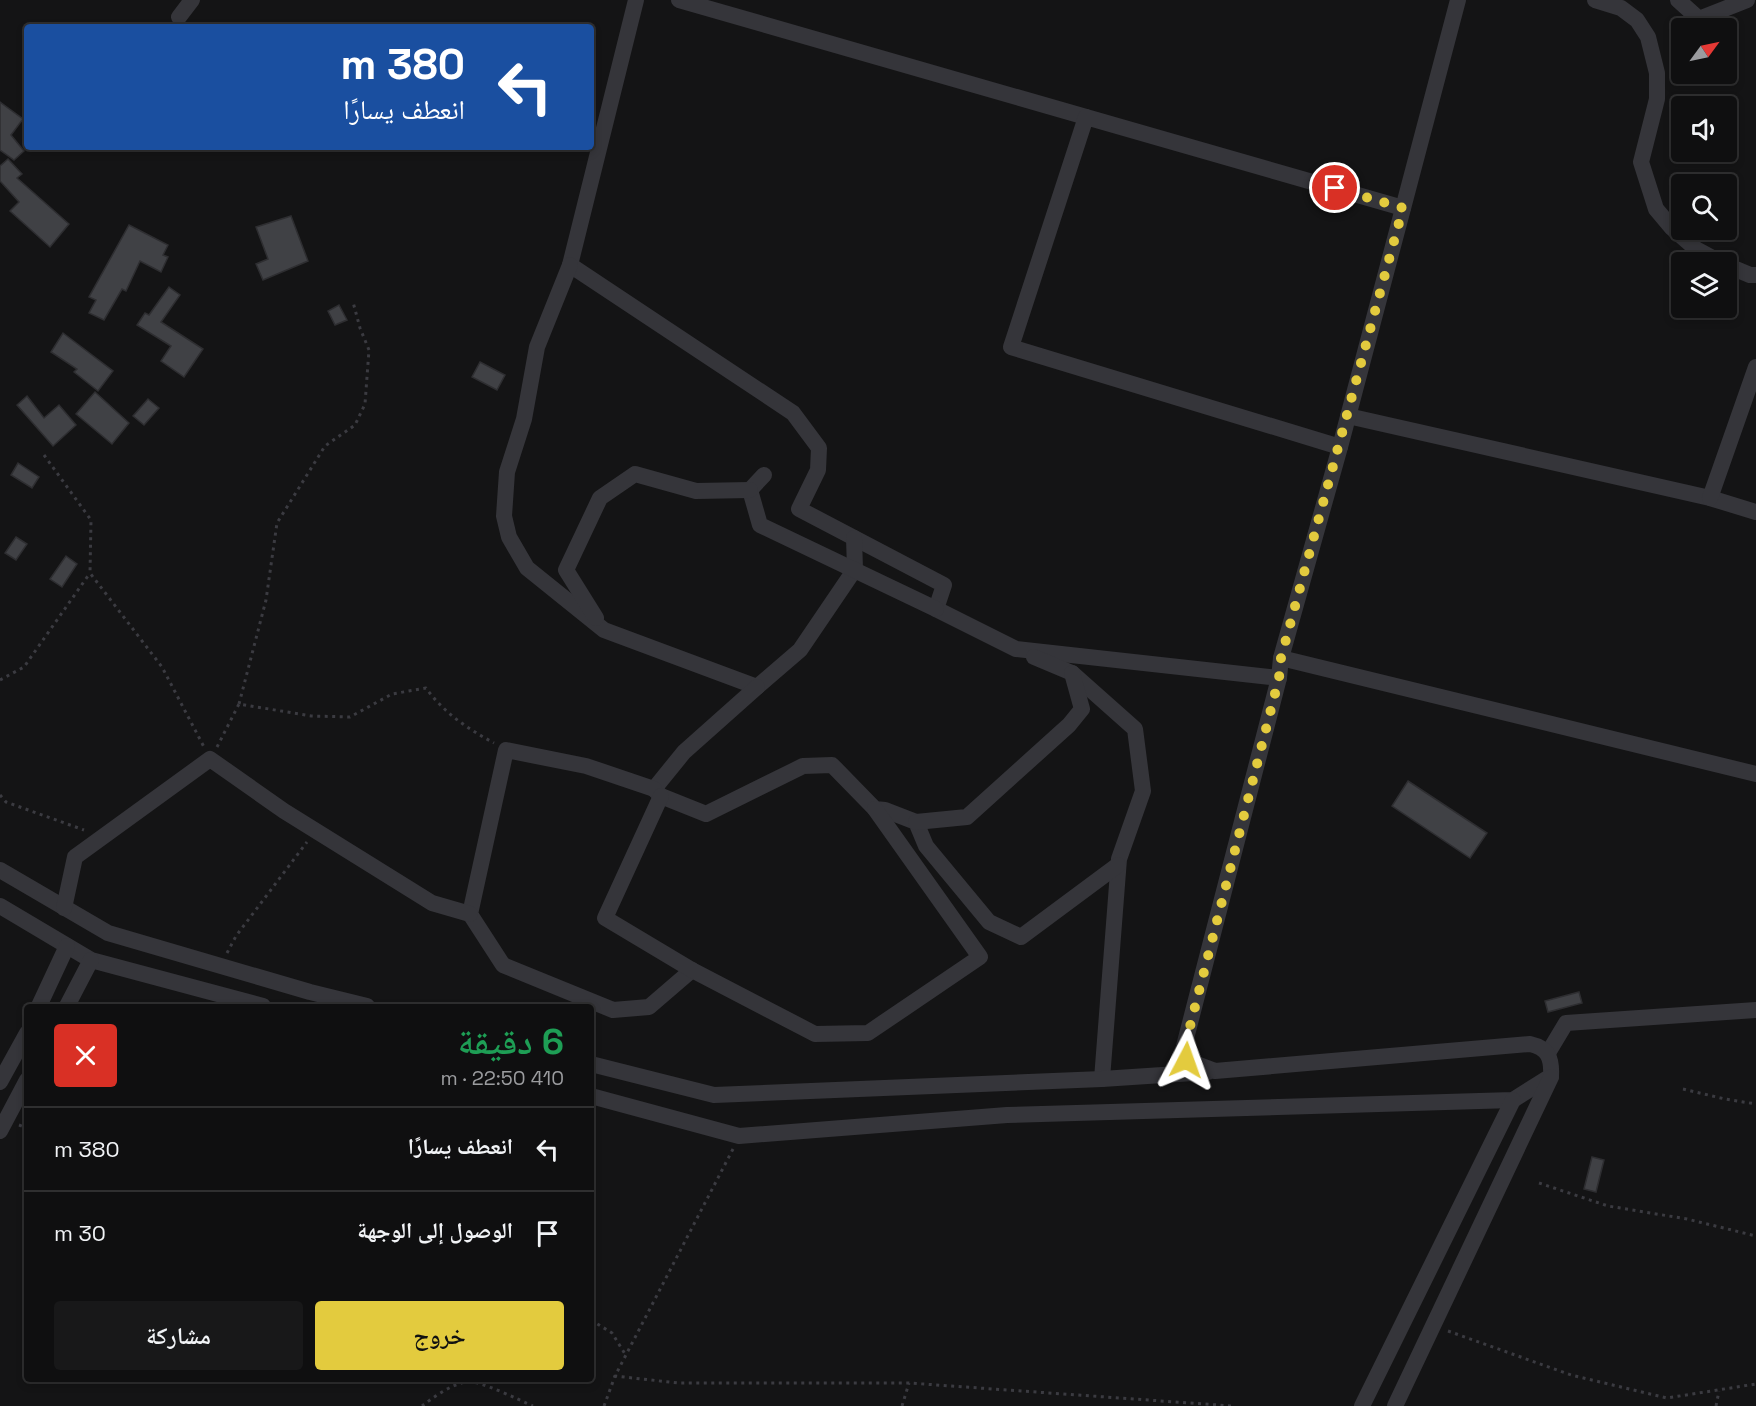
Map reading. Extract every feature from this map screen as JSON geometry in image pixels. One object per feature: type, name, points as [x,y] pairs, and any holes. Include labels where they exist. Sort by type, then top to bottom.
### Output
[{"type":"street","points":[[179,17],[192,0]]},
{"type":"street","points":[[636,0],[570,265],[537,347],[524,419],[507,472],[504,516],[509,537],[527,568],[604,630],[757,687]]},
{"type":"street","points":[[679,0],[1403,208]]},
{"type":"street","points":[[1215,1071],[1186,1060],[1184,1050],[1279,678],[1281,658],[1340,447],[1458,0]]},
{"type":"street","points":[[1595,0],[1621,8],[1637,20],[1648,37],[1657,73],[1657,99],[1641,162],[1656,209],[1671,228],[1702,252]]},
{"type":"street","points":[[1678,0],[1699,19],[1747,0]]},
{"type":"street","points":[[1086,117],[1011,347],[1340,447]]},
{"type":"street","points":[[570,265],[793,413],[819,448],[818,470],[798,509],[944,585],[936,609]]},
{"type":"street","points":[[1737,270],[1750,275],[1756,274]]},
{"type":"street","points":[[1710,498],[1756,367]]},
{"type":"street","points":[[1348,416],[1710,498],[1756,512]]},
{"type":"street","points":[[604,630],[566,570],[600,498],[635,474],[696,491],[750,490],[764,475]]},
{"type":"street","points":[[750,490],[760,525],[855,569],[1016,649],[1072,673],[1135,729],[1143,791],[1118,865],[1102,1079]]},
{"type":"street","points":[[470,914],[506,750],[586,766],[657,792],[706,814],[803,766],[832,765],[875,809],[980,957],[868,1033],[815,1034],[692,970],[605,918],[657,792],[684,752],[800,650],[855,569],[854,538]]},
{"type":"street","points":[[1016,649],[1279,678]]},
{"type":"street","points":[[1281,658],[1756,774]]},
{"type":"street","points":[[875,809],[885,810],[916,822],[967,817],[1069,725],[1082,709],[1072,673]]},
{"type":"street","points":[[64,908],[75,857],[210,759],[315,831],[432,903],[470,914],[503,965],[613,1010],[649,1007],[692,970]]},
{"type":"street","points":[[916,822],[926,846],[989,922],[1021,937],[1118,865]]},
{"type":"street","points":[[0,870],[108,933],[360,1004]]},
{"type":"street","points":[[0,906],[91,960],[256,1004]]},
{"type":"street","points":[[40,1004],[67,946]]},
{"type":"street","points":[[67,1004],[91,960]]},
{"type":"street","points":[[1548,1053],[1566,1023],[1756,1010]]},
{"type":"street","points":[[0,1082],[24,1038]]},
{"type":"street","points":[[594,1065],[714,1095],[1102,1079],[1530,1044],[1541,1046],[1548,1053],[1551,1076],[1395,1406]]},
{"type":"street","points":[[594,1097],[739,1136],[1007,1114],[1513,1100],[1551,1076]]},
{"type":"street","points":[[0,1131],[24,1086]]},
{"type":"street","points":[[1362,1406],[1513,1100]]},
{"type":"path","points":[[210,759],[239,704],[266,600],[277,523],[325,446],[355,424],[365,404],[369,350],[353,302]]},
{"type":"path","points":[[0,680],[24,667],[90,573],[91,520],[44,455]]},
{"type":"path","points":[[90,573],[162,667],[210,759]]},
{"type":"path","points":[[239,704],[311,716],[350,717],[392,694],[426,688],[435,701],[466,728],[506,750]]},
{"type":"path","points":[[0,795],[6,802],[103,837]]},
{"type":"path","points":[[221,966],[236,936],[315,831]]},
{"type":"path","points":[[1683,1089],[1756,1104]]},
{"type":"path","points":[[604,1406],[625,1355],[739,1136]]},
{"type":"path","points":[[1539,1183],[1608,1206],[1687,1219],[1756,1236]]},
{"type":"path","points":[[594,1322],[612,1333],[625,1355]]},
{"type":"path","points":[[1432,1325],[1571,1375],[1667,1398],[1756,1383]]},
{"type":"path","points":[[615,1376],[678,1383],[909,1383],[1232,1406]]},
{"type":"path","points":[[422,1406],[441,1392],[466,1382]]},
{"type":"path","points":[[472,1382],[493,1388],[533,1406]]},
{"type":"path","points":[[902,1406],[909,1383]]},
{"type":"path","points":[[1716,1406],[1719,1391]]},
{"type":"building","points":[[0,102],[23,119],[11,135],[24,151],[14,160],[0,150]]},
{"type":"building","points":[[8,159],[22,174],[17,178],[69,224],[50,247],[10,211],[19,202],[0,181],[0,166]]},
{"type":"building","points":[[291,216],[308,261],[263,280],[256,264],[268,259],[256,227]]},
{"type":"building","points":[[129,225],[168,245],[163,255],[168,257],[161,272],[140,261],[126,291],[122,289],[104,320],[89,313],[96,300],[89,297]]},
{"type":"building","points":[[169,287],[180,295],[161,322],[203,349],[184,377],[161,361],[171,346],[137,325],[145,313],[149,315]]},
{"type":"building","points":[[339,305],[347,320],[335,325],[328,311]]},
{"type":"building","points":[[63,333],[113,371],[98,391],[74,372],[77,369],[51,352]]},
{"type":"building","points":[[480,362],[505,375],[497,390],[472,377]]},
{"type":"building","points":[[95,392],[129,423],[112,444],[76,414]]},
{"type":"building","points":[[27,396],[44,418],[59,405],[76,425],[53,446],[17,405]]},
{"type":"building","points":[[148,399],[159,408],[144,425],[133,416]]},
{"type":"building","points":[[18,463],[39,477],[32,488],[11,475]]},
{"type":"building","points":[[16,537],[27,544],[16,560],[5,553]]},
{"type":"building","points":[[66,556],[77,564],[62,587],[50,579]]},
{"type":"building","points":[[1408,781],[1487,833],[1470,858],[1392,806]]},
{"type":"building","points":[[1579,992],[1582,1003],[1548,1012],[1545,1001]]},
{"type":"building","points":[[1592,1157],[1604,1160],[1596,1192],[1584,1189]]},
{"type":"route","points":[[1186,1060],[1184,1050],[1279,678],[1281,658],[1403,208],[1335,188]]}]
